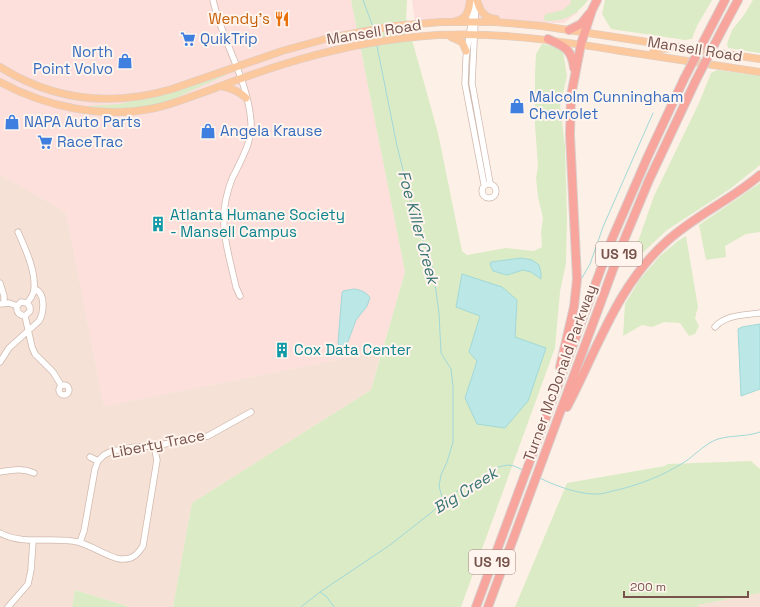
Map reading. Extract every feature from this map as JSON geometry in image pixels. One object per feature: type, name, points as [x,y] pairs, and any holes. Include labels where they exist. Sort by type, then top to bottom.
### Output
[{"type":"highway","points":[[552,401],[576,294],[577,268],[570,123],[571,96],[584,32],[597,0]]},
{"type":"highway","name":"Turner McDonald Parkway","points":[[476,607],[620,219],[657,134],[725,0]]},
{"type":"highway","name":"Turner McDonald Parkway","points":[[488,607],[628,231],[652,174],[696,80],[738,0]]},
{"type":"highway","points":[[569,30],[581,24],[592,10]]},
{"type":"highway","points":[[548,40],[562,45],[568,51],[573,59],[575,75]]},
{"type":"highway","points":[[553,433],[580,383],[617,305],[640,269],[659,248],[679,230],[760,175]]},
{"type":"main road","points":[[441,22],[462,19],[469,10],[470,0]]},
{"type":"main road","points":[[477,0],[481,11],[487,17],[512,20],[521,24]]},
{"type":"main road","name":"Mansell Road","points":[[0,67],[12,75],[55,93],[80,98],[126,98],[158,93],[297,46],[329,38],[394,26],[441,22],[521,24],[584,32],[760,59]]},
{"type":"main road","name":"Mansell Road","points":[[0,82],[15,90],[43,101],[80,109],[115,111],[143,110],[156,108],[182,100],[281,65],[354,46],[441,35],[509,36],[548,40],[760,72]]},
{"type":"main road","points":[[441,35],[459,39],[465,45],[466,51]]},
{"type":"main road","points":[[651,55],[659,49],[684,47]]},
{"type":"main road","points":[[221,86],[241,93],[246,98]]},
{"type":"street","points":[[213,0],[216,14],[246,98],[251,122],[250,138],[246,152],[235,172],[229,188],[224,219],[236,287],[240,296]]},
{"type":"street","points":[[470,0],[474,22]]},
{"type":"street","points":[[472,35],[466,51],[466,91],[487,184],[472,83],[472,35],[477,0]]},
{"type":"street","points":[[18,232],[30,263],[34,288],[33,295],[27,303]]},
{"type":"street","points":[[0,283],[4,296],[2,304],[17,306],[21,302],[27,303],[30,307],[30,311],[25,316]]},
{"type":"street","points":[[0,362],[9,348],[39,321],[43,313],[42,294],[39,290],[34,288]]},
{"type":"street","points":[[17,306],[18,313],[21,316],[25,316]]},
{"type":"street","points":[[715,327],[718,323],[728,318],[760,313]]},
{"type":"street","points":[[25,316],[35,354],[53,372],[61,385]]},
{"type":"street","name":"Liberty Trace","points":[[80,542],[98,461],[104,455],[112,451],[135,447],[154,446],[208,436],[250,412]]},
{"type":"street","points":[[0,533],[11,537],[33,540],[67,540],[80,542],[119,559],[132,558],[138,554],[143,546],[156,460],[154,446]]},
{"type":"street","points":[[90,457],[98,461]]},
{"type":"street","points":[[0,472],[18,469],[27,470],[34,473]]},
{"type":"street","points":[[8,607],[28,584],[31,570],[33,540]]},
{"type":"shaded area","points":[[0,0],[351,0],[405,272],[382,351],[104,406],[66,212],[0,174]]},
{"type":"shaded area","points":[[412,0],[575,0],[578,12],[564,23],[415,22]]},
{"type":"shaded area","points":[[0,174],[66,212],[104,406],[382,351],[371,390],[192,503],[173,607],[130,607],[75,590],[72,607],[0,607]]},
{"type":"shaded area","points":[[760,593],[760,607],[698,607],[697,605]]},
{"type":"green space","points":[[351,0],[407,0],[406,18],[438,133],[462,251],[467,255],[506,248],[534,251],[542,247],[541,232],[543,218],[538,197],[536,178],[538,166],[535,125],[536,54],[542,44],[559,47],[563,51],[567,76],[560,106],[565,146],[567,217],[566,263],[560,292],[555,348],[461,607],[173,607],[192,503],[371,390],[405,272]],"holes":[[[517,300],[515,337],[465,398],[477,360],[469,352],[480,316]]]},
{"type":"green space","points":[[570,0],[588,0],[574,14],[564,19],[545,21],[544,17],[546,14],[563,10],[571,3]]},
{"type":"green space","points":[[605,0],[712,0],[697,26],[692,39],[685,40],[611,29],[602,14]]},
{"type":"green space","points":[[753,0],[760,0],[760,53],[728,48],[727,44],[732,30],[744,15]]},
{"type":"green space","points":[[717,70],[760,76],[760,165],[730,189],[667,230],[637,258],[635,250],[654,196],[699,103],[711,73]]},
{"type":"green space","points":[[226,74],[171,100],[161,103],[130,108],[89,107],[120,104],[141,99]]},
{"type":"green space","points":[[760,183],[760,232],[746,234],[725,246],[726,257],[706,260],[699,225]]},
{"type":"green space","points":[[686,236],[698,307],[695,318],[699,326],[695,334],[689,336],[680,323],[664,322],[652,327],[642,325],[623,336],[625,304],[640,279],[660,256]]},
{"type":"green space","points":[[751,461],[760,469],[760,593],[698,605],[698,607],[515,607],[567,483],[665,466],[668,464]]},
{"type":"green space","points":[[75,590],[130,607],[72,607]]},
{"type":"water","points":[[521,258],[532,260],[539,265],[541,279],[531,272],[523,270],[507,275],[493,271],[490,264],[491,262]]},
{"type":"water","points":[[462,274],[502,287],[517,300],[515,337],[546,348],[528,401],[505,428],[477,424],[465,398],[477,361],[469,352],[480,316],[456,307]]},
{"type":"water","points":[[354,289],[365,293],[370,298],[367,306],[356,320],[347,344],[340,347],[338,343],[342,293],[343,291]]},
{"type":"water","points":[[760,324],[760,389],[741,396],[738,329]]},
{"type":"waterway","name":"Foe Killer Creek","points":[[363,0],[373,27]]},
{"type":"waterway","name":"Foe Killer Creek","points":[[374,32],[375,39]]},
{"type":"waterway","name":"Foe Killer Creek","points":[[377,46],[397,146],[415,217],[433,269],[439,313],[441,353],[451,369],[453,387],[453,442],[441,475],[439,486],[443,501]]},
{"type":"waterway","points":[[582,278],[590,264],[603,227],[653,113]]},
{"type":"waterway","name":"Big Creek","points":[[540,478],[560,487],[584,493],[600,494],[632,486],[660,476],[686,461],[705,446],[718,439],[750,435],[760,432]]},
{"type":"waterway","name":"Big Creek","points":[[301,607],[320,592],[390,545],[432,512],[443,501],[462,488],[482,479],[498,467],[508,465],[523,470]]},
{"type":"waterway","points":[[320,592],[326,596],[334,607]]},
{"type":"place","name":"Wendy's","points":[[282,19]]},
{"type":"place","name":"QuikTrip","points":[[188,39]]},
{"type":"place","name":"North Point Volvo","points":[[125,61]]},
{"type":"place","name":"Malcolm Cunningham Chevrolet","points":[[517,106]]},
{"type":"place","name":"NAPA Auto Parts","points":[[12,122]]},
{"type":"place","name":"Angela Krause","points":[[208,131]]},
{"type":"place","name":"RaceTrac","points":[[45,142]]},
{"type":"place","name":"Atlanta Humane Society - Mansell Campus","points":[[158,224]]},
{"type":"place","name":"Cox Data Center","points":[[282,350]]}]
